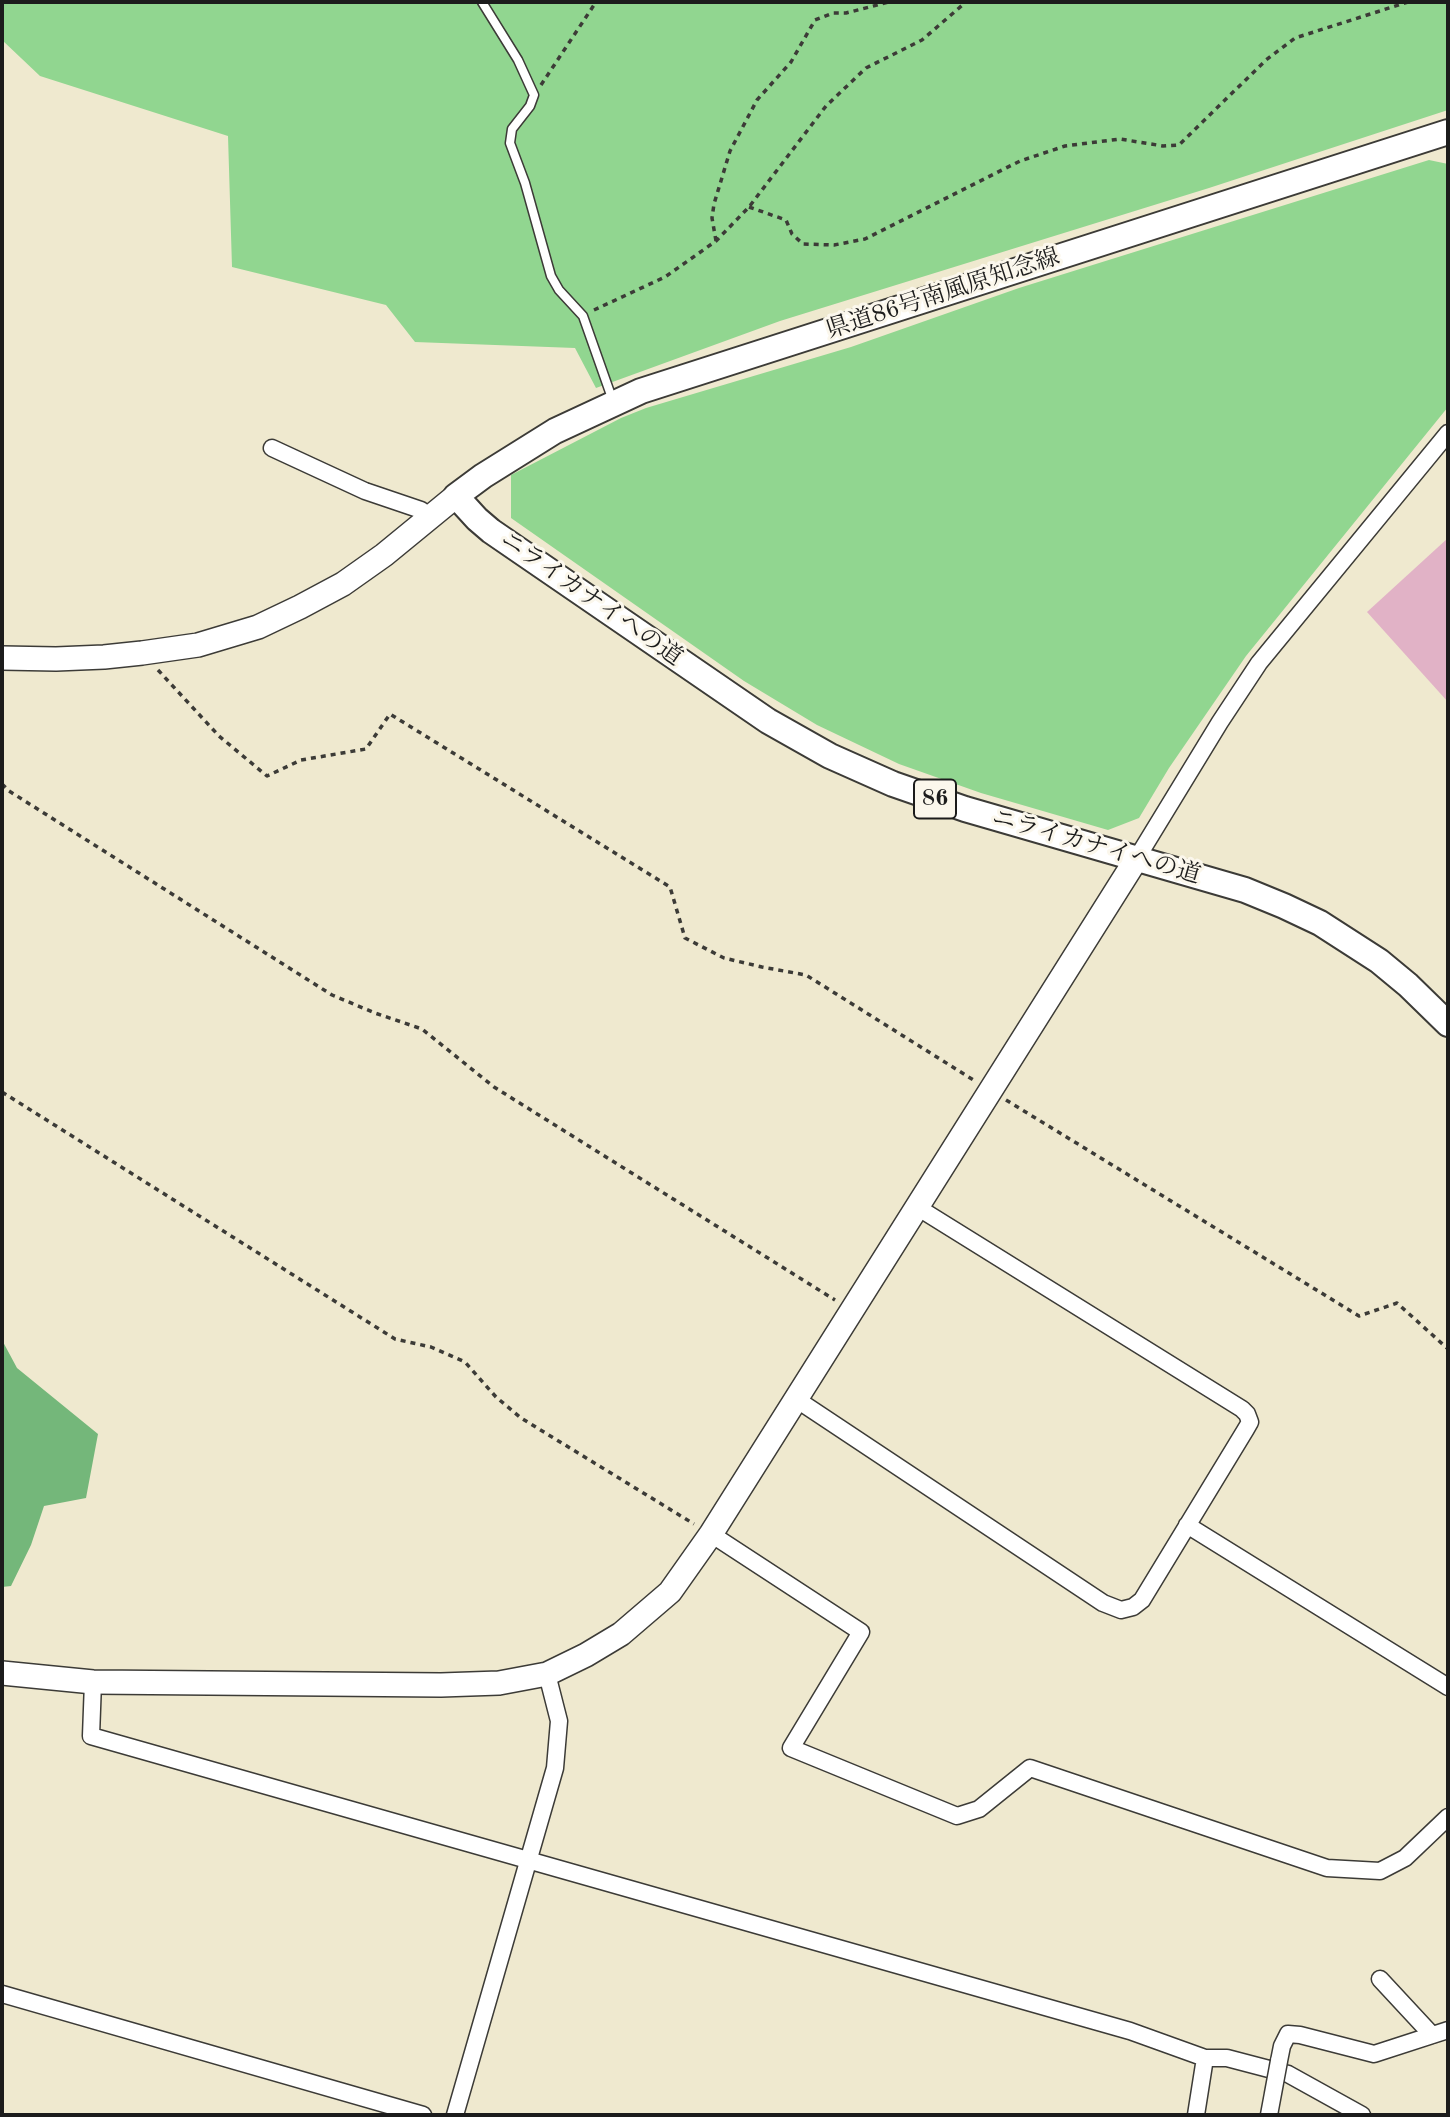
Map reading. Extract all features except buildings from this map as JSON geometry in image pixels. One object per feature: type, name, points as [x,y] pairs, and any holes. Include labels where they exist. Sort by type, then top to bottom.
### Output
[{"type":"main road","name":"県道86号南風原知念線","points":[[456,496],[555,431],[641,391],[1448,133]]},
{"type":"main road","name":"ニライカナイへの道","points":[[456,496],[477,519],[503,539],[768,721],[830,756],[893,784],[965,809],[1245,890],[1320,923],[1379,961],[1448,1024]]},
{"type":"street","points":[[2,1672],[93,1682],[441,1685],[499,1683],[547,1674],[586,1656],[621,1634],[661,1601],[710,1534],[1259,663],[1448,432]]},
{"type":"street","points":[[272,448],[365,491],[421,510],[430,518]]},
{"type":"street","points":[[2,662],[142,653],[198,645],[258,627],[343,584],[384,555],[456,496]]},
{"type":"street","points":[[796,1399],[1103,1602],[1121,1610],[1133,1607],[1142,1600],[1250,1422],[1242,1409],[917,1207]]},
{"type":"street","points":[[1187,1525],[1448,1687]]},
{"type":"street","points":[[710,1534],[861,1632],[791,1748],[957,1816],[979,1809],[1030,1768],[1327,1868],[1380,1871],[1405,1858],[1448,1817]]},
{"type":"street","points":[[455,2115],[555,1768],[559,1721],[547,1674]]},
{"type":"street","points":[[93,1682],[91,1736],[1130,2031],[1205,2058],[1227,2058],[1288,2074],[1362,2115]]},
{"type":"street","points":[[1380,1979],[1432,2035]]},
{"type":"street","points":[[2,1994],[423,2115]]},
{"type":"street","points":[[1269,2115],[1282,2046],[1288,2034],[1374,2054],[1448,2030]]},
{"type":"street","points":[[1196,2115],[1205,2058]]},
{"type":"lane","points":[[482,2],[518,60],[534,95],[530,106],[512,129],[510,143],[525,183],[551,276],[559,290],[583,316],[614,403]]},
{"type":"path","points":[[534,95],[596,2]]},
{"type":"path","points":[[716,242],[712,218],[714,204],[730,151],[757,100],[791,62],[815,20],[833,13],[846,13],[889,2]]},
{"type":"path","points":[[583,316],[665,277],[716,242],[749,207],[826,106],[866,68],[922,40],[966,2]]},
{"type":"path","points":[[749,207],[786,220],[792,234],[803,244],[834,245],[865,239],[1020,161],[1065,146],[1121,139],[1163,146],[1179,145],[1266,60],[1295,38],[1408,2]]},
{"type":"path","points":[[142,653],[219,736],[267,776],[301,760],[366,749],[390,715],[670,887],[685,938],[724,958],[806,975],[1359,1316],[1397,1303],[1448,1349]]},
{"type":"path","points":[[2,784],[9,791],[332,995],[422,1028],[494,1087],[851,1310]]},
{"type":"path","points":[[2,1092],[395,1339],[431,1347],[465,1362],[496,1397],[521,1418],[710,1534]]},
{"type":"green space","points":[[2,2],[1448,2],[1448,110],[1209,188],[780,321],[596,388],[575,348],[415,342],[386,305],[232,267],[228,136],[40,76],[2,40]]},
{"type":"green space","points":[[1429,160],[1448,164],[1448,407],[1246,656],[1169,768],[1139,818],[1108,830],[981,793],[899,764],[817,725],[744,681],[511,518],[511,475],[621,418],[646,408],[851,347],[1019,288]]},
{"type":"green space","points":[[2,1340],[17,1368],[98,1434],[86,1498],[44,1506],[31,1545],[11,1586],[2,1587]]}]
